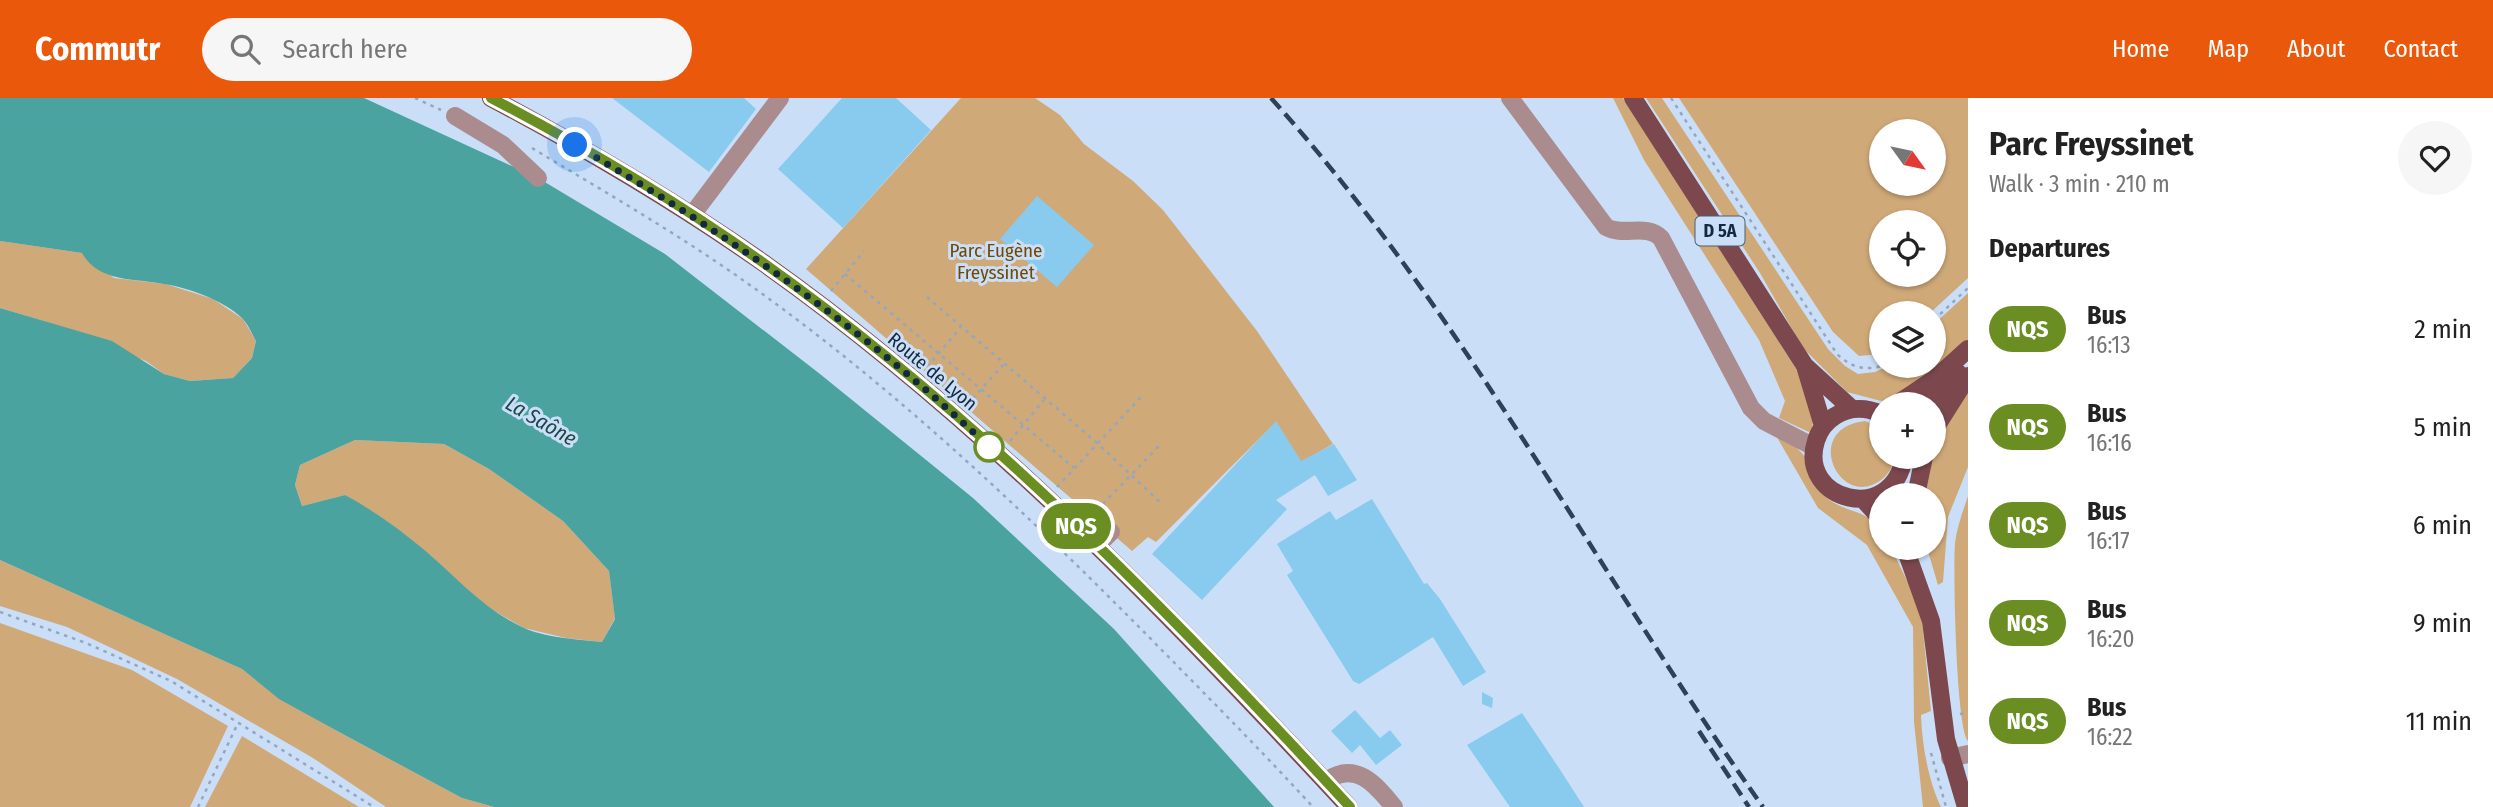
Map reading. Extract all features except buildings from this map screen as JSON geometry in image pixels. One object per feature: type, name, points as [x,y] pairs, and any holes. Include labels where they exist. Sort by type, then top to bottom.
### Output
[{"type":"main road","name":"Route de Lyon","points":[[491,98],[692,215],[836,318],[957,418],[1057,506],[1349,807]]},
{"type":"main road","name":"D 5A","points":[[1633,98],[1805,366],[1852,409]]},
{"type":"main road","points":[[1914,392],[1936,378],[1968,349]]},
{"type":"main road","points":[[1942,392],[1968,365]]},
{"type":"main road","name":"D 5A","points":[[1805,366],[1823,426]]},
{"type":"main road","points":[[1946,410],[1968,376]]},
{"type":"main road","points":[[1869,411],[1852,409],[1841,412],[1823,426],[1814,447],[1818,474],[1826,485],[1849,498],[1869,497]]},
{"type":"main road","points":[[1863,499],[1869,506]]},
{"type":"main road","points":[[1910,560],[1934,634],[1942,718],[1959,756],[1966,807]]},
{"type":"main road","points":[[1915,560],[1915,572]]},
{"type":"lane","points":[[692,215],[780,98]]},
{"type":"lane","points":[[1510,98],[1606,227],[1614,231],[1651,231],[1661,238],[1751,408],[1765,421],[1814,447]]},
{"type":"lane","points":[[455,116],[503,145],[538,178]]},
{"type":"lane","points":[[1097,546],[1111,532]]},
{"type":"lane","points":[[1326,781],[1334,776],[1358,774],[1373,781],[1394,807]]},
{"type":"path","points":[[1671,98],[1837,354],[1849,365],[1869,368]]},
{"type":"path","points":[[521,142],[610,194],[748,284],[940,438],[992,483],[1125,613],[1312,807]]},
{"type":"path","points":[[824,299],[864,251]]},
{"type":"path","points":[[845,274],[1074,468]]},
{"type":"path","points":[[1946,309],[1968,288]]},
{"type":"path","points":[[927,297],[1097,443],[1162,503]]},
{"type":"path","points":[[920,375],[962,326]]},
{"type":"path","points":[[940,438],[1003,365]]},
{"type":"path","points":[[1053,491],[1143,395]]},
{"type":"path","points":[[1004,449],[1045,399]]},
{"type":"path","points":[[1086,522],[1159,446]]},
{"type":"path","points":[[0,612],[172,681],[290,752],[374,807]]},
{"type":"path","points":[[198,807],[238,723]]},
{"type":"green space","name":"Parc Eugène Freyssinet","points":[[961,98],[1035,98],[1060,115],[1084,144],[1133,181],[1163,210],[1257,331],[1333,444],[1301,462],[1276,422],[1156,542],[1148,537],[1132,551],[806,269]]},
{"type":"green space","points":[[1613,98],[1623,98],[1800,375],[1813,422],[1811,433],[1779,418],[1785,401],[1759,340],[1644,160]]},
{"type":"green space","points":[[1646,98],[1662,98],[1828,349],[1845,366],[1858,374],[1869,373],[1869,378],[1926,378],[1904,392],[1869,392],[1869,398],[1847,392],[1803,348],[1760,273]]},
{"type":"green space","points":[[1679,98],[1968,98],[1968,278],[1943,301],[1869,301],[1869,355],[1859,356],[1833,332]]},
{"type":"green space","points":[[0,241],[82,253],[114,278],[166,284],[213,299],[243,319],[256,341],[252,358],[233,378],[190,381],[164,374],[146,361],[47,322],[0,308]]},
{"type":"green space","points":[[1968,293],[1968,343],[1946,363],[1946,313]]},
{"type":"green space","points":[[1968,388],[1968,467],[1948,517],[1946,543],[1946,483],[1925,483],[1928,469],[1946,469],[1946,424]]},
{"type":"green space","points":[[1865,421],[1869,423],[1869,469],[1890,469],[1881,480],[1869,483],[1866,487],[1852,485],[1841,477],[1833,465],[1831,451],[1835,438],[1846,427]]},
{"type":"green space","points":[[1774,432],[1804,456],[1823,494],[1869,519],[1869,549],[1818,508]]},
{"type":"green space","points":[[355,440],[444,444],[489,469],[563,521],[609,571],[615,618],[602,642],[566,638],[524,628],[479,602],[431,556],[345,495],[302,506],[295,485],[300,465]]},
{"type":"green space","points":[[1968,496],[1968,741],[1964,730],[1958,680],[1954,559],[1957,531]]},
{"type":"green space","points":[[0,560],[242,669],[279,698],[339,732],[462,798],[494,807],[386,807],[313,758],[177,679],[67,627],[0,606]]},
{"type":"green space","points":[[1875,560],[1897,560],[1917,601],[1922,621],[1931,711],[1921,715],[1923,738],[1929,774],[1941,807],[1923,807],[1914,722],[1913,627]]},
{"type":"green space","points":[[1931,560],[1945,560],[1943,582],[1938,585]]},
{"type":"green space","points":[[0,623],[132,670],[228,726],[190,807],[0,807]]},
{"type":"green space","points":[[242,736],[359,807],[205,807]]},
{"type":"water","name":"La Saône","points":[[0,98],[364,98],[538,178],[665,254],[820,374],[973,498],[1114,629],[1274,807],[494,807],[462,798],[279,699],[242,669],[0,560],[0,308],[112,341],[164,374],[190,381],[233,378],[252,358],[256,341],[242,318],[225,306],[195,292],[153,282],[118,278],[98,270],[82,253],[0,241]],"holes":[[[355,440],[444,444],[489,469],[563,521],[609,571],[615,619],[602,642],[541,634],[508,620],[484,603],[399,530],[345,495],[302,506],[295,485],[300,465]]]},
{"type":"railway","points":[[1271,98],[1340,180],[1406,266],[1527,445],[1643,628],[1763,807]]},
{"type":"railway","points":[[1699,731],[1749,807]]},
{"type":"bus line","name":"NQS","points":[[491,98],[692,215],[765,264],[845,325],[1057,506],[1192,641],[1350,807]]},
{"type":"route","points":[[575,145],[692,215],[765,264],[845,325],[989,447]]}]
